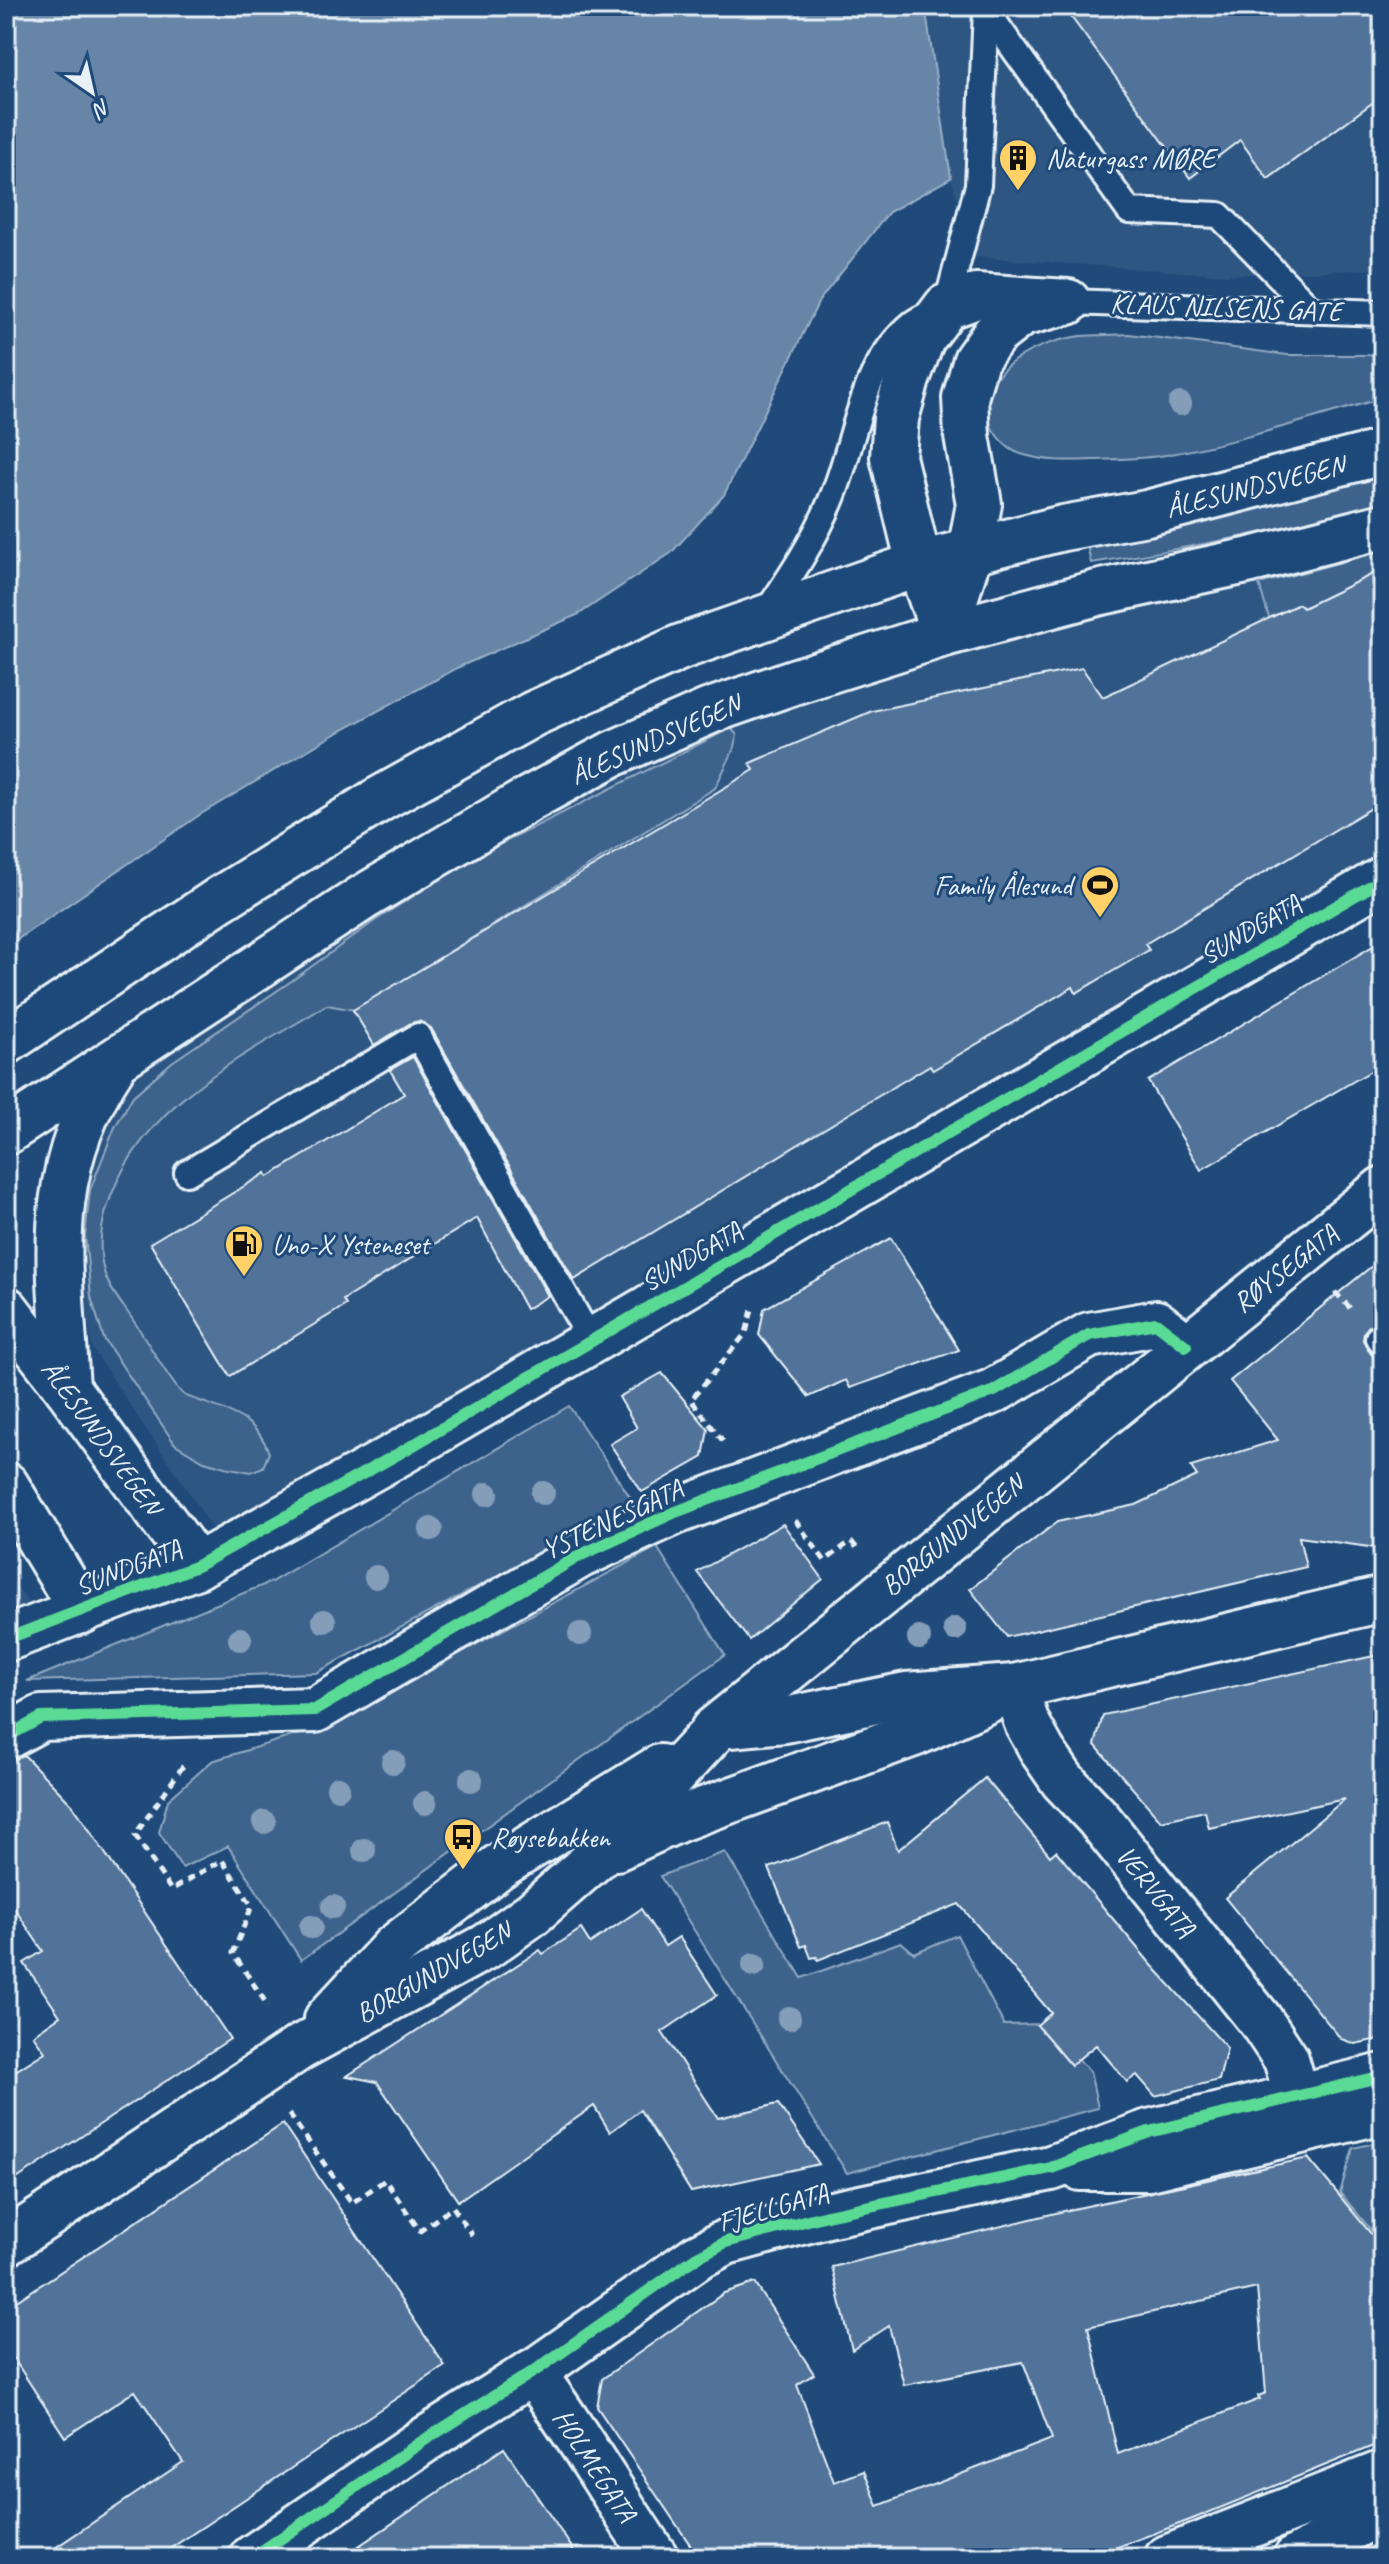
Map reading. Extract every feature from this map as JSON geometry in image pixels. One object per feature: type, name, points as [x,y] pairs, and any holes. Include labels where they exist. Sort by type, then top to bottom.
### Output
[{"type":"main road","name":"KLAUS NILSENS GATE","points":[[946,307],[976,296],[1068,302]]},
{"type":"main road","name":"KLAUS NILSENS GATE","points":[[944,634],[970,552],[979,504],[967,436],[965,398],[976,360],[994,335],[1021,314],[1068,302]]},
{"type":"main road","points":[[944,634],[919,564],[893,457],[896,418],[922,339],[946,307]]},
{"type":"main road","name":"ÅLESUNDSVEGEN","points":[[6,1042],[220,899],[403,786],[533,714],[681,647],[919,564],[1063,528],[1147,513],[1383,452]]},
{"type":"main road","name":"ÅLESUNDSVEGEN","points":[[6,1132],[364,897],[529,799],[612,754],[710,711],[944,634],[1097,593],[1251,560],[1383,526]]},
{"type":"main road","name":"SUNDGATA","points":[[6,1639],[197,1566],[592,1342],[1383,879]]},
{"type":"main road","points":[[67,1388],[59,1256],[60,1198],[75,1140],[95,1092],[119,1057]]},
{"type":"main road","name":"RØYSEGATA","points":[[1186,1346],[1383,1189]]},
{"type":"main road","name":"ÅLESUNDSVEGEN","points":[[6,1309],[197,1566]]},
{"type":"main road","name":"YSTENESGATA","points":[[6,1737],[41,1718],[315,1710],[581,1555],[673,1513],[994,1391],[1089,1335],[1156,1323],[1186,1346]]},
{"type":"main road","name":"BORGUNDVEGEN","points":[[298,2049],[393,1948],[487,1876],[719,1726],[1186,1346]]},
{"type":"main road","points":[[6,1485],[82,1611]]},
{"type":"main road","name":"BORGUNDVEGEN","points":[[6,2243],[298,2049],[487,1946],[533,1913],[597,1857],[719,1726],[785,1720],[906,1695],[1014,1687],[1383,1599]]},
{"type":"main road","name":"BORGUNDVEGEN","points":[[597,1857],[679,1819],[916,1733],[1014,1687]]},
{"type":"main road","name":"VERVGATA","points":[[1014,1687],[1027,1723],[1049,1762],[1260,2020],[1286,2059],[1297,2096]]},
{"type":"main road","name":"FJELLGATA","points":[[252,2558],[423,2441],[532,2372],[697,2257],[726,2242],[827,2215],[1051,2168],[1149,2132],[1383,2076]]},
{"type":"main road","name":"FJELLGATA","points":[[1051,2168],[1148,2168],[1383,2111]]},
{"type":"main road","name":"HOLMEGATA","points":[[532,2372],[555,2402],[656,2558]]},
{"type":"main road","points":[[1167,2558],[1383,2473]]},
{"type":"main road","points":[[1296,2558],[1358,2524],[1383,2502]]},
{"type":"lane","points":[[946,307],[978,185],[986,8]]},
{"type":"lane","points":[[986,8],[1129,211],[1219,215],[1312,310]]},
{"type":"lane","name":"KLAUS NILSENS GATE","points":[[1068,302],[1383,313]]},
{"type":"lane","name":"KLAUS NILSENS GATE","points":[[764,616],[805,555],[833,497],[872,375],[889,346],[915,321],[946,307]]},
{"type":"lane","points":[[187,1173],[418,1036],[592,1342]]},
{"type":"path","points":[[728,1448],[691,1400],[746,1333]]},
{"type":"path","points":[[792,1516],[825,1561],[851,1541]]},
{"type":"path","points":[[220,1712],[135,1835],[171,1890],[222,1860],[252,1906],[233,1953],[298,2049]]},
{"type":"path","points":[[329,2170],[352,2203],[385,2180],[420,2231],[453,2207],[472,2235]]},
{"type":"shaded area","points":[[6,6],[925,6],[951,178],[889,212],[819,301],[724,495],[671,553],[579,614],[459,667],[335,734],[201,814],[6,947]]},
{"type":"shaded area","points":[[925,6],[1383,6],[1383,269],[1226,275],[975,257],[951,178]]},
{"type":"shaded area","points":[[1129,334],[1287,355],[1383,355],[1383,398],[1221,443],[1148,457],[1075,461],[1030,457],[1016,452],[997,436],[989,420],[987,402],[1001,372],[1015,360],[1065,339]]},
{"type":"shaded area","points":[[1383,467],[1383,504],[1238,537],[1091,563],[1087,545]]},
{"type":"shaded area","points":[[1383,538],[1383,862],[220,1539],[92,1348],[73,1215],[121,1077],[466,848],[764,706]]},
{"type":"shaded area","points":[[1383,551],[1383,569],[1303,608],[1299,604],[1269,618],[1259,584]]},
{"type":"shaded area","points":[[731,728],[737,735],[735,747],[715,788],[355,1010],[327,1005],[260,1045],[195,1088],[166,1113],[141,1142],[121,1174],[106,1211],[101,1256],[108,1282],[178,1389],[186,1396],[242,1418],[258,1432],[269,1453],[263,1467],[251,1472],[204,1461],[175,1444],[104,1339],[91,1297],[85,1236],[90,1190],[115,1127],[133,1096],[172,1062],[376,920],[471,859]]},
{"type":"shaded area","points":[[569,1406],[634,1503],[316,1673],[27,1681],[271,1582]]},
{"type":"shaded area","points":[[657,1547],[725,1655],[301,1960],[228,1846],[182,1868],[159,1832],[168,1800],[212,1761],[325,1726]]},
{"type":"shaded area","points":[[6,1572],[33,1609],[6,1627]]},
{"type":"shaded area","points":[[725,1852],[802,1978],[901,1942],[914,1953],[957,1935],[1004,2025],[1044,2024],[1090,2071],[1098,2108],[847,2173],[660,1876]]},
{"type":"shaded area","points":[[1383,2141],[1383,2244],[1340,2193],[1353,2148]]},
{"type":"building","points":[[1063,6],[1383,6],[1383,95],[1268,179],[1240,140],[1190,178]]},
{"type":"building","points":[[1383,569],[1383,801],[1145,944],[1149,950],[1076,993],[1073,987],[933,1070],[930,1065],[574,1280],[431,1028],[419,1021],[411,1023],[374,1045],[353,1010],[754,770],[750,763],[872,711],[1082,668],[1103,697],[1299,604],[1303,608]]},
{"type":"building","points":[[1383,940],[1383,1064],[1201,1170],[1148,1081]]},
{"type":"building","points":[[413,1057],[548,1296],[526,1309],[477,1218],[343,1300],[346,1305],[230,1376],[150,1243],[266,1173],[268,1177],[404,1094],[390,1070]]},
{"type":"building","points":[[891,1238],[959,1350],[850,1388],[846,1380],[809,1397],[759,1335],[764,1309]]},
{"type":"building","points":[[1383,1257],[1383,1324],[1369,1326],[1363,1340],[1371,1354],[1383,1359],[1383,1549],[1299,1537],[1306,1567],[1007,1637],[970,1589],[1057,1522],[1136,1505],[1197,1476],[1191,1467],[1278,1440],[1230,1381]]},
{"type":"building","points":[[662,1373],[708,1429],[703,1457],[642,1492],[610,1444],[637,1428],[619,1397]]},
{"type":"building","points":[[783,1524],[823,1579],[749,1640],[697,1572]]},
{"type":"building","points":[[1383,1654],[1383,2038],[1355,2044],[1341,2039],[1225,1898],[1345,1799],[1209,1828],[1205,1811],[1161,1821],[1095,1745],[1103,1715]]},
{"type":"building","points":[[24,1755],[74,1807],[230,2039],[6,2186],[6,2077],[45,2052],[33,2035],[60,2016],[24,1963],[43,1951],[6,1896],[6,1762]]},
{"type":"building","points":[[985,1778],[1050,1856],[1056,1851],[1150,1963],[1227,2048],[1219,2080],[1155,2096],[1137,2075],[1127,2082],[1096,2045],[1071,2065],[1037,2025],[1051,2013],[959,1904],[818,1960],[817,1957],[811,1958],[806,1945],[801,1947],[769,1868],[887,1822],[898,1850]]},
{"type":"building","points":[[641,1909],[665,1946],[679,1937],[717,1995],[662,2032],[718,2118],[778,2104],[819,2164],[691,2192],[640,2110],[610,2132],[594,2106],[458,2201],[377,2082],[347,2076],[540,1950],[543,1954],[581,1929],[590,1943]]},
{"type":"building","points":[[283,2124],[445,2366],[156,2558],[40,2558],[183,2462],[135,2391],[65,2437],[6,2347],[6,2308]]},
{"type":"building","points":[[1308,2158],[1383,2248],[1383,2442],[1088,2558],[699,2558],[597,2407],[602,2379],[724,2293],[755,2283],[814,2374],[797,2385],[834,2482],[864,2471],[878,2506],[1052,2439],[1023,2362],[904,2385],[889,2326],[852,2350],[832,2267],[1064,2211]],"holes":[[[1257,2288],[1266,2393],[1258,2396],[1260,2399],[1118,2454],[1088,2327]]]},
{"type":"building","points":[[504,2448],[579,2558],[341,2558]]},
{"type":"cycle path","points":[[6,1639],[197,1566],[398,1454],[1383,879]]},
{"type":"cycle path","points":[[6,1737],[41,1718],[315,1710],[581,1555],[673,1513],[994,1391],[1089,1335],[1156,1323],[1186,1346]]},
{"type":"cycle path","points":[[252,2558],[423,2441],[539,2368],[697,2257],[726,2242],[827,2215],[1051,2168],[1149,2132],[1383,2076]]},
{"type":"place","name":"Naturgass MØRE","points":[[1018,192]]},
{"type":"place","name":"Family Ålesund","points":[[1100,919]]},
{"type":"place","name":"Uno-X Ysteneset","points":[[244,1278]]},
{"type":"place","name":"Røysebakken","points":[[463,1871]]}]
